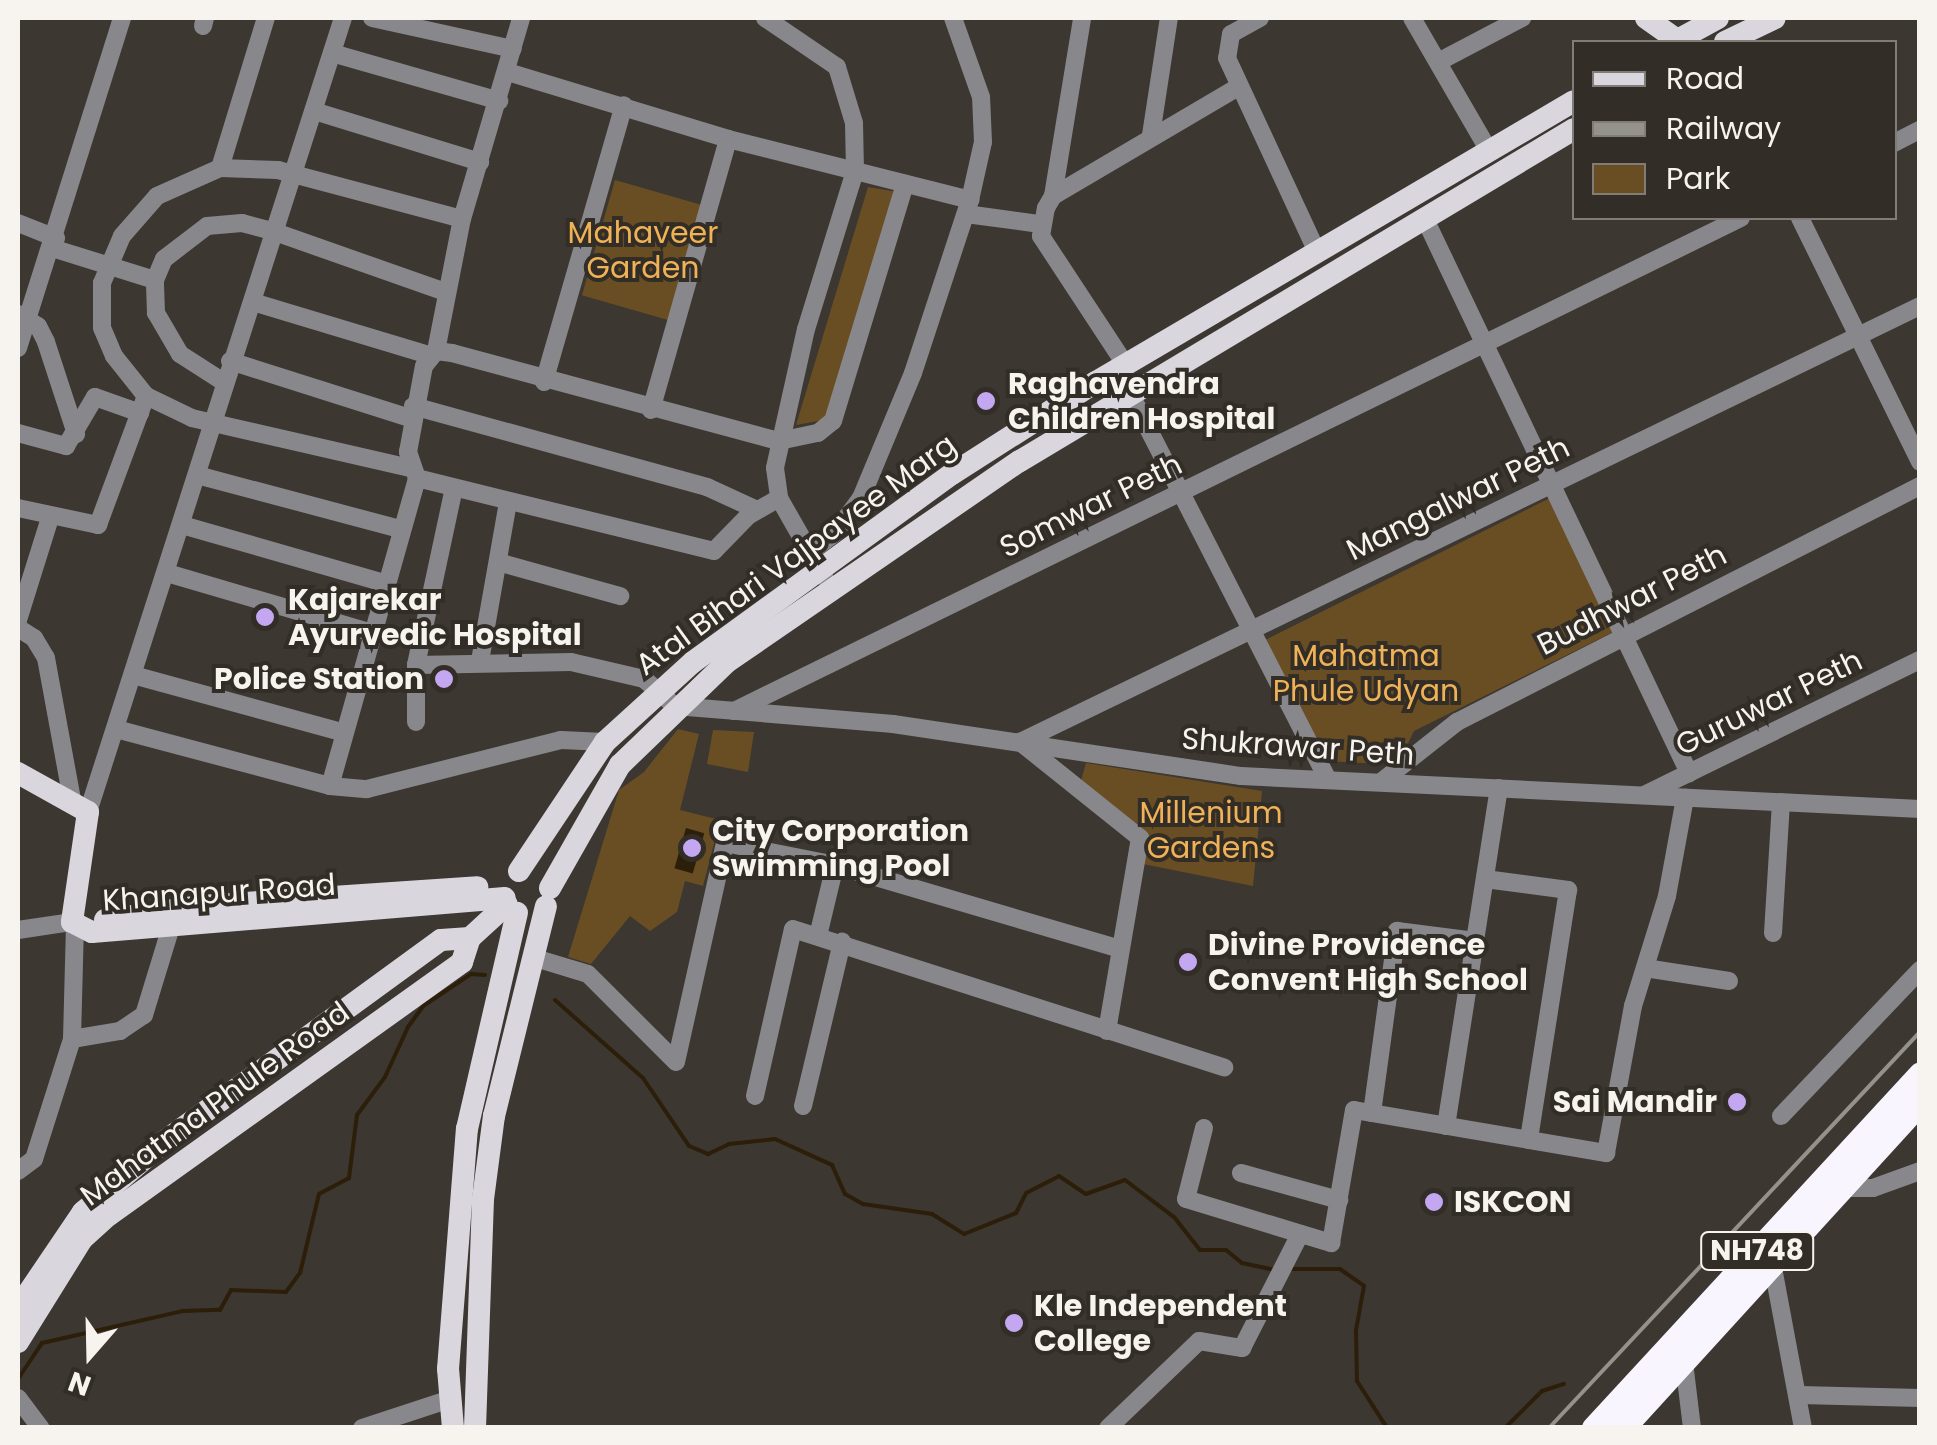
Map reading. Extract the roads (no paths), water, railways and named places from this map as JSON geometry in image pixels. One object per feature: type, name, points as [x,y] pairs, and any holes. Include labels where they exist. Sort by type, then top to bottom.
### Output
[{"type":"highway","name":"NH748","points":[[1622,1428],[1684,1362],[1768,1252],[1920,1075]]},
{"type":"highway","name":"NH748","points":[[1594,1428],[1768,1252],[1840,1188],[1920,1102]]},
{"type":"main road","points":[[1646,18],[1686,36],[1718,18]]},
{"type":"main road","points":[[1730,40],[1775,18]]},
{"type":"main road","name":"Atal Bihari Vajpayee Marg","points":[[475,1428],[473,1364],[492,1132],[548,897],[620,765],[667,699],[815,562],[1125,364],[1572,102]]},
{"type":"main road","name":"Atal Bihari Vajpayee Marg","points":[[511,894],[605,742],[835,593],[1020,461],[1572,129]]},
{"type":"main road","points":[[18,773],[80,806]]},
{"type":"main road","name":"Khanapur Road","points":[[80,806],[77,926],[170,930],[511,894]]},
{"type":"main road","points":[[77,926],[201,906],[511,894],[538,872],[548,897],[536,914],[511,894]]},
{"type":"main road","points":[[452,1428],[450,1399],[467,1128],[511,894]]},
{"type":"main road","name":"Mahatma Phule Road","points":[[18,1342],[82,1239],[108,1215],[462,962],[470,938],[511,894]]},
{"type":"main road","name":"Mahatma Phule Road","points":[[18,1308],[60,1238],[96,1200],[164,1142],[441,940],[470,938]]},
{"type":"street","points":[[18,348],[22,315],[54,243],[122,18]]},
{"type":"street","points":[[220,168],[266,18]]},
{"type":"street","points":[[80,806],[116,729],[198,475],[222,381],[296,174],[343,18]]},
{"type":"street","points":[[372,18],[513,49]]},
{"type":"street","points":[[330,786],[341,732],[413,473],[412,412],[432,353],[462,219],[521,18]]},
{"type":"street","points":[[765,18],[819,48],[837,67],[851,104],[855,171],[806,330],[780,441],[779,498],[835,593]]},
{"type":"street","points":[[815,562],[860,498],[912,373],[968,207],[982,142],[980,96],[953,18]]},
{"type":"street","points":[[1082,18],[1054,196],[1040,224],[1041,236],[1125,364]]},
{"type":"street","points":[[1152,135],[1168,18]]},
{"type":"street","points":[[1260,18],[1231,34],[1227,46],[1236,88],[1317,252]]},
{"type":"street","points":[[1412,18],[1440,60],[1489,151]]},
{"type":"street","points":[[1440,60],[1522,18]]},
{"type":"street","points":[[332,53],[499,101]]},
{"type":"street","points":[[508,72],[728,140],[906,184],[968,207],[1040,224]]},
{"type":"street","points":[[1054,196],[1236,88]]},
{"type":"street","points":[[544,382],[624,106]]},
{"type":"street","points":[[314,111],[480,162]]},
{"type":"street","points":[[1897,141],[1920,130]]},
{"type":"street","points":[[651,410],[728,140]]},
{"type":"street","points":[[143,404],[102,328],[108,267],[122,236],[157,196],[220,168],[296,174],[462,219]]},
{"type":"street","points":[[253,302],[432,353],[780,441],[818,433],[833,421],[906,184]]},
{"type":"street","points":[[1425,219],[1689,773]]},
{"type":"street","name":"Somwar Peth","points":[[733,711],[1737,220]]},
{"type":"street","points":[[1801,220],[1920,462]]},
{"type":"street","points":[[18,223],[108,267],[155,280]]},
{"type":"street","points":[[222,381],[180,354],[165,335],[156,313],[155,280],[164,260],[207,226],[242,224],[275,232],[445,292]]},
{"type":"street","name":"Mangalwar Peth","points":[[1020,742],[1920,306]]},
{"type":"street","points":[[22,315],[38,326],[57,368],[76,434]]},
{"type":"street","points":[[230,361],[707,487],[757,510]]},
{"type":"street","points":[[1132,395],[1328,780]]},
{"type":"street","points":[[18,433],[62,446],[76,434],[91,399],[143,404],[413,473],[508,504],[714,552],[757,510],[779,498]]},
{"type":"street","points":[[18,508],[50,518],[98,525],[143,404]]},
{"type":"street","points":[[198,475],[400,528]]},
{"type":"street","name":"Budhwar Peth","points":[[1382,782],[1456,722],[1920,486]]},
{"type":"street","points":[[416,722],[416,664],[454,488]]},
{"type":"street","points":[[480,661],[508,504]]},
{"type":"street","points":[[18,620],[50,518]]},
{"type":"street","points":[[182,525],[384,583]]},
{"type":"street","points":[[498,562],[620,596]]},
{"type":"street","points":[[167,573],[369,632]]},
{"type":"street","points":[[18,628],[34,638],[46,658],[80,806]]},
{"type":"street","name":"Guruwar Peth","points":[[1643,796],[1920,660]]},
{"type":"street","points":[[416,664],[571,662],[627,672],[667,699]]},
{"type":"street","points":[[134,675],[341,732]]},
{"type":"street","name":"Shukrawar Peth","points":[[667,699],[733,711],[1020,742],[1242,776],[1920,809]]},
{"type":"street","points":[[116,729],[330,786],[388,787],[560,740],[605,742]]},
{"type":"street","points":[[1020,742],[1140,838],[1107,1031]]},
{"type":"street","points":[[1446,1126],[1499,788]]},
{"type":"street","points":[[1204,1128],[1186,1199],[1331,1243],[1354,1110],[1606,1152],[1685,798]]},
{"type":"street","points":[[1772,933],[1781,802]]},
{"type":"street","points":[[535,958],[588,974],[676,1062],[725,843],[835,865],[1120,949]]},
{"type":"street","points":[[818,936],[835,865]]},
{"type":"street","points":[[1484,880],[1568,890],[1529,1140]]},
{"type":"street","points":[[18,930],[77,926],[72,1039],[34,1159],[18,1172]]},
{"type":"street","points":[[755,1096],[793,929],[1224,1067]]},
{"type":"street","points":[[72,1039],[120,1031],[144,1015],[170,930]]},
{"type":"street","points":[[1372,1113],[1397,930],[1475,942]]},
{"type":"street","points":[[802,1106],[842,942]]},
{"type":"street","points":[[1645,968],[1729,981]]},
{"type":"street","points":[[1782,1116],[1920,970]]},
{"type":"street","points":[[1840,1188],[1872,1188],[1920,1171]]},
{"type":"street","points":[[1241,1173],[1338,1200]]},
{"type":"street","points":[[1108,1428],[1199,1341],[1242,1348],[1300,1234]]},
{"type":"street","points":[[1768,1252],[1804,1428]]},
{"type":"street","points":[[1684,1362],[1692,1428]]},
{"type":"street","points":[[1800,1395],[1920,1398]]},
{"type":"street","points":[[18,1398],[41,1428]]},
{"type":"street","points":[[362,1428],[450,1399]]},
{"type":"waterway","points":[[18,1379],[42,1343],[183,1311],[220,1310],[231,1290],[286,1292],[300,1273],[319,1194],[349,1178],[357,1115],[385,1077],[408,1027],[423,1006],[471,974],[485,975]]},
{"type":"waterway","points":[[555,1000],[643,1078],[689,1146],[708,1154],[729,1144],[775,1139],[832,1165],[845,1194],[863,1204],[932,1214],[964,1234],[1016,1213],[1026,1193],[1059,1176],[1086,1194],[1125,1180],[1174,1217],[1200,1250],[1226,1250],[1242,1263],[1276,1270]]},
{"type":"waterway","points":[[1291,1269],[1340,1269],[1364,1286],[1356,1330],[1357,1381],[1387,1428]]},
{"type":"waterway","points":[[1505,1428],[1542,1391],[1564,1384]]},
{"type":"railway","points":[[1549,1428],[1920,1032]]},
{"type":"place","name":"Raghavendra Children Hospital","points":[[986,401]]},
{"type":"place","name":"Kajarekar Ayurvedic Hospital","points":[[265,617]]},
{"type":"place","name":"Police Station","points":[[444,679]]},
{"type":"place","name":"City Corporation Swimming Pool","points":[[692,848]]},
{"type":"place","name":"Divine Providence Convent High School","points":[[1188,962]]},
{"type":"place","name":"Sai Mandir","points":[[1737,1102]]},
{"type":"place","name":"ISKCON","points":[[1434,1202]]},
{"type":"place","name":"Kle Independent College","points":[[1014,1323]]},
{"type":"park label","name":"Mahaveer Garden","points":[[643,250]]},
{"type":"park label","name":"Mahatma Phule Udyan","points":[[1366,673]]},
{"type":"park label","name":"Millenium Gardens","points":[[1211,830]]}]
